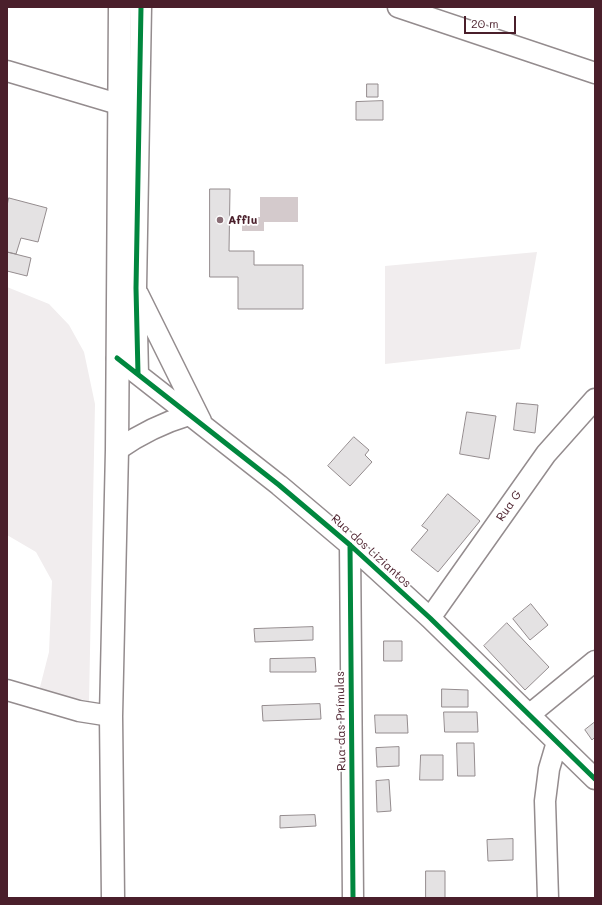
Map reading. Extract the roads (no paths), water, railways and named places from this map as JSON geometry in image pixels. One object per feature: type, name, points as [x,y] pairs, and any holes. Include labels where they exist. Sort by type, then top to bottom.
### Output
[{"type":"main road","points":[[113,898],[111,716],[117,450],[118,104],[120,7]]},
{"type":"street","points":[[138,374],[136,288],[141,7]]},
{"type":"street","points":[[398,7],[595,73]]},
{"type":"street","points":[[7,71],[118,104]]},
{"type":"street","points":[[117,450],[145,432],[171,420],[196,421],[136,288]]},
{"type":"street","name":"Rua dos Liziantos","points":[[117,358],[279,485],[350,544],[430,618],[595,779]]},
{"type":"street","name":"Rua G","points":[[430,618],[546,454],[595,399]]},
{"type":"street","name":"Rua das Prímulas","points":[[350,544],[353,898]]},
{"type":"street","points":[[529,715],[595,661]]},
{"type":"street","points":[[7,690],[79,711],[111,716]]},
{"type":"street","points":[[548,898],[545,801],[549,769],[557,742]]},
{"type":"place","name":"Affiu","points":[[220,220]]}]
